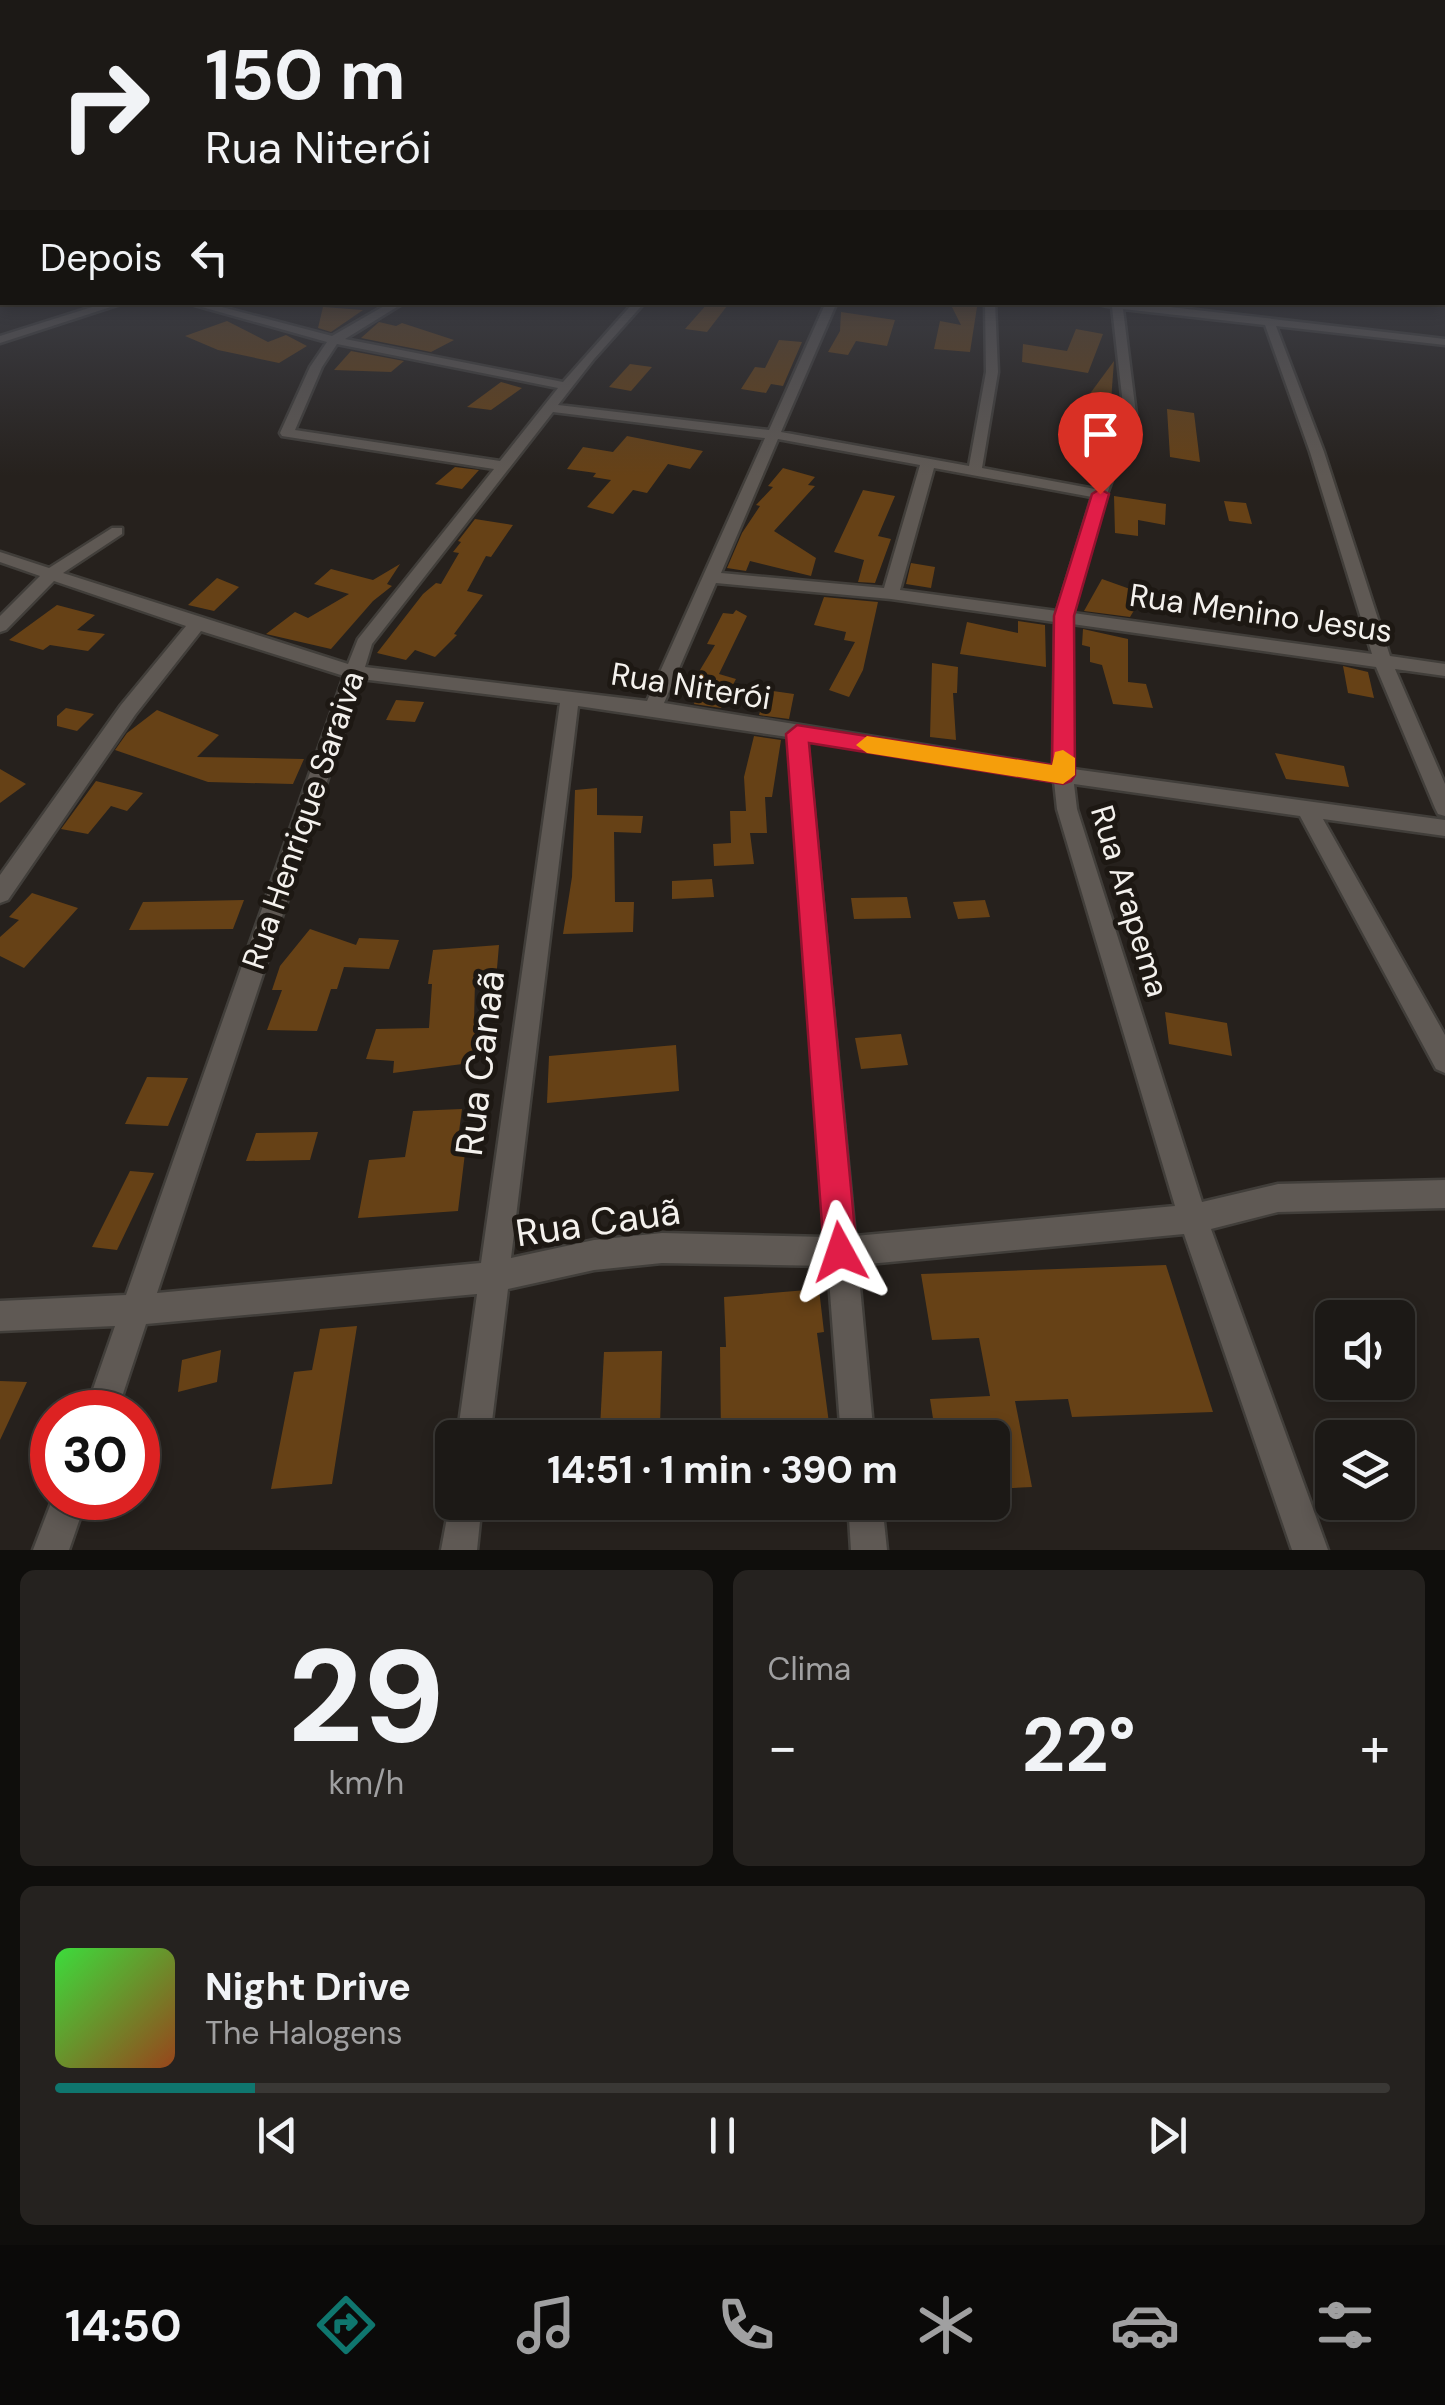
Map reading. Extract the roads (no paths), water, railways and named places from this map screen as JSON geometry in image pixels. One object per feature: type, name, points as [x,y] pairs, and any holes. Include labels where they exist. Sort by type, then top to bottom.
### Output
[{"type":"street","points":[[0,340],[28,331]]},
{"type":"street","points":[[301,331],[566,386]]},
{"type":"street","points":[[349,331],[334,340],[316,367],[286,433],[503,466]]},
{"type":"street","name":"Rua Henrique Saraiva","points":[[109,1390],[364,643],[566,386],[614,331]]},
{"type":"street","points":[[653,708],[820,331]]},
{"type":"street","points":[[974,470],[992,372],[991,331]]},
{"type":"street","name":"Rua Arapema","points":[[1120,331],[1130,414],[1100,494],[1064,616],[1063,775],[1067,809],[1193,1220],[1310,1550]]},
{"type":"street","points":[[1273,331],[1317,452],[1383,661],[1445,808]]},
{"type":"street","points":[[1341,331],[1445,342]]},
{"type":"street","points":[[551,408],[776,435],[1100,494]]},
{"type":"street","points":[[892,594],[928,462]]},
{"type":"street","points":[[0,626],[51,574],[117,531]]},
{"type":"street","name":"Rua Niterói","points":[[0,557],[352,672],[653,708],[1063,775],[1445,828]]},
{"type":"street","name":"Rua Menino Jesus","points":[[710,578],[892,594],[1445,670]]},
{"type":"street","points":[[0,893],[128,710],[196,624]]},
{"type":"street","name":"Rua Canaã","points":[[475,1420],[570,699]]},
{"type":"street","points":[[797,734],[856,1420]]},
{"type":"street","points":[[1308,810],[1445,1060]]},
{"type":"street","name":"Rua Cauã","points":[[0,1316],[138,1310],[494,1277],[594,1255],[662,1248],[840,1252],[1193,1220],[1278,1198],[1445,1194]]},
{"type":"street","points":[[51,1550],[62,1520]]},
{"type":"street","points":[[458,1550],[462,1520]]},
{"type":"street","points":[[866,1520],[869,1550]]}]
